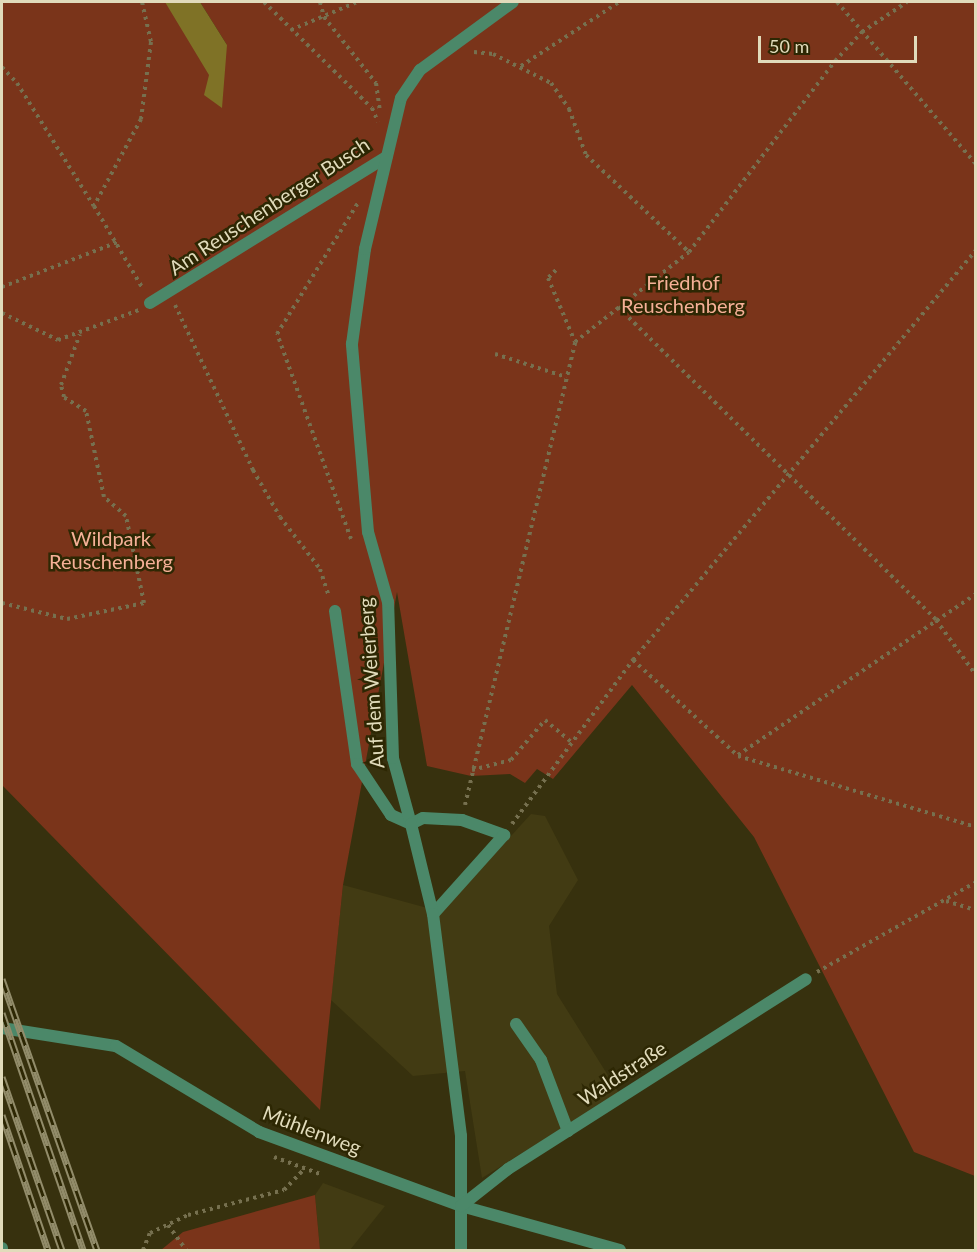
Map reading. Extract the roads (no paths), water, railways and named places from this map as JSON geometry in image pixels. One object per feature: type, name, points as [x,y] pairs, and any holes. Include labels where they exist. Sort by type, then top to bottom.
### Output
[{"type":"street","name":"Am Reuschenberger Busch","points":[[150,303],[169,294],[386,157],[401,98],[420,70],[447,48],[513,2]]},
{"type":"street","name":"Auf dem Weierberg","points":[[386,157],[352,344],[368,532],[388,602],[393,758],[433,914],[461,1136],[461,1251]]},
{"type":"street","points":[[335,611],[357,764],[391,815],[411,824],[423,818],[462,820],[504,835],[433,914]]},
{"type":"street","name":"Waldstraße","points":[[461,1206],[568,1131],[806,979]]},
{"type":"street","points":[[516,1024],[542,1060],[568,1131]]},
{"type":"street","name":"Mühlenweg","points":[[2,1028],[116,1046],[259,1132],[461,1206],[620,1251]]},
{"type":"railway","points":[[2,979],[97,1250]]},
{"type":"railway","points":[[2,1013],[83,1250]]},
{"type":"railway","points":[[2,1077],[62,1250]]},
{"type":"railway","points":[[2,1115],[48,1250]]},
{"type":"park label","name":"Friedhof Reuschenberg","points":[[683,294]]},
{"type":"park label","name":"Wildpark Reuschenberg","points":[[111,550]]}]
